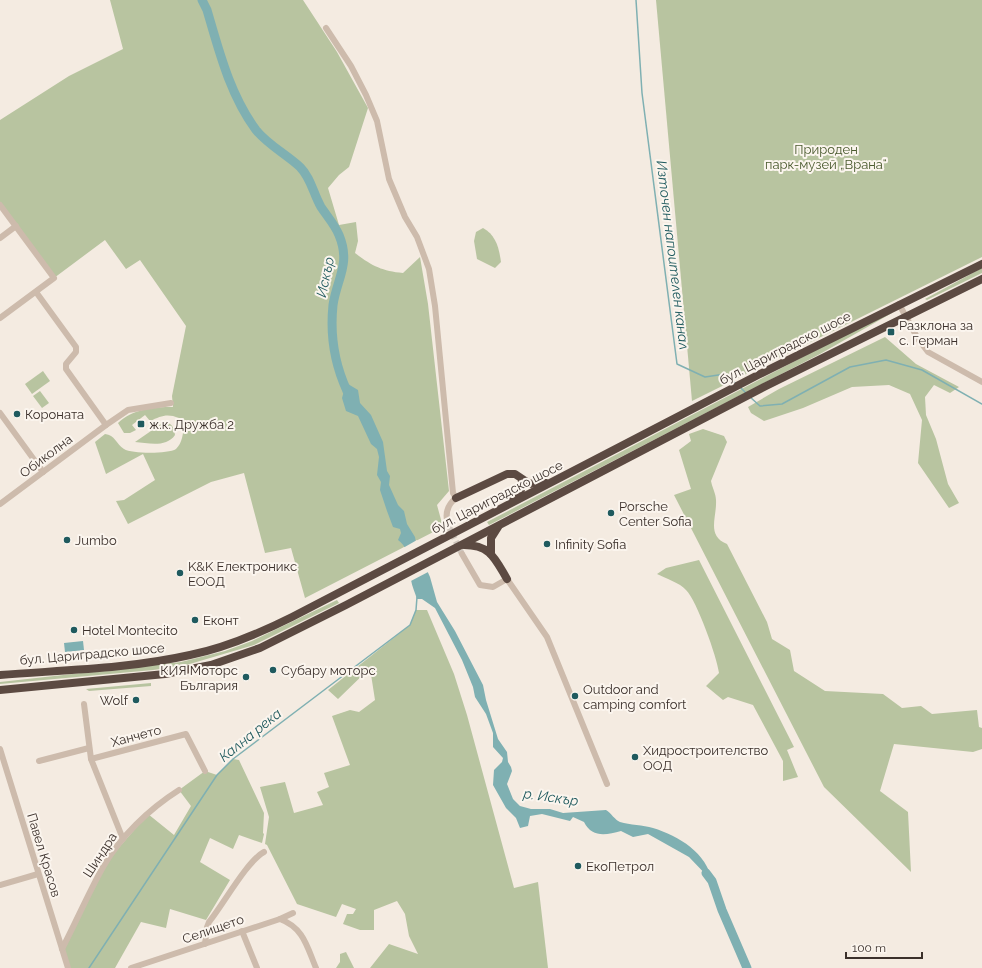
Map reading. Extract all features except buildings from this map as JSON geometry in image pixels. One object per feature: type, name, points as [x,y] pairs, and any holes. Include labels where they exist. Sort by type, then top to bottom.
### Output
[{"type":"highway","name":"бул. Цариградско шосе","points":[[0,675],[156,661],[192,655],[220,647],[267,629],[758,375],[982,264]]},
{"type":"highway","name":"бул. Цариградско шосе","points":[[0,690],[148,677],[211,665],[238,656],[284,637],[766,386],[982,279]]},
{"type":"highway","points":[[456,498],[507,474],[514,474],[530,484],[536,484],[571,472]]},
{"type":"highway","points":[[497,511],[521,490],[522,480]]},
{"type":"highway","points":[[491,554],[491,538],[499,525]]},
{"type":"highway","points":[[462,545],[479,546],[491,554],[507,579]]},
{"type":"street","points":[[326,28],[351,66],[366,95],[377,121],[389,179],[405,217],[420,243],[429,269],[435,306],[453,493],[456,498],[452,501],[447,512],[448,525]]},
{"type":"street","points":[[0,205],[54,278],[0,318]]},
{"type":"street","points":[[0,238],[16,226]]},
{"type":"street","points":[[36,292],[76,347],[76,352],[66,364],[67,371],[106,425]]},
{"type":"street","points":[[899,304],[918,339],[928,352],[982,382]]},
{"type":"street","name":"Обиколна","points":[[0,504],[128,410],[171,403]]},
{"type":"street","points":[[0,413],[43,472]]},
{"type":"street","points":[[462,554],[480,585],[493,587],[507,579],[547,637],[607,784]]},
{"type":"street","points":[[84,704],[91,759],[123,839]]},
{"type":"street","name":"Ханчето","points":[[91,759],[186,734],[205,771]]},
{"type":"street","points":[[39,761],[89,748]]},
{"type":"street","name":"Павел Красов","points":[[0,749],[68,968]]},
{"type":"street","name":"Шиндра","points":[[62,949],[103,866],[123,839],[166,798],[179,790]]},
{"type":"street","points":[[205,944],[209,922],[259,855],[264,852]]},
{"type":"street","points":[[0,885],[38,874]]},
{"type":"street","name":"Селището","points":[[131,968],[242,932],[293,913]]},
{"type":"street","points":[[280,919],[292,925],[301,932],[316,968]]},
{"type":"street","points":[[242,932],[257,968]]},
{"type":"green space","points":[[110,0],[303,0],[337,52],[368,108],[349,167],[339,175],[328,188],[339,225],[356,222],[358,241],[355,253],[378,267],[389,271],[403,273],[420,257],[428,304],[449,491],[437,505],[443,527],[305,598],[291,548],[265,553],[244,473],[211,482],[128,524],[116,501],[124,500],[155,480],[143,454],[106,474],[95,442],[105,434],[111,436],[121,447],[128,451],[150,453],[166,452],[172,451],[178,447],[182,439],[183,430],[183,425],[179,418],[164,416],[150,421],[145,415],[132,425],[136,430],[130,433],[124,433],[118,423],[124,418],[137,412],[173,407],[172,396],[186,326],[140,260],[126,269],[105,240],[54,278],[0,205],[0,120],[69,76],[123,49]]},
{"type":"green space","name":"Природен парк-музей „Врана“","points":[[656,0],[982,0],[982,257],[692,401]]},
{"type":"green space","points":[[483,228],[491,234],[498,247],[501,262],[495,268],[477,259],[474,241],[476,232]]},
{"type":"green space","points":[[982,268],[982,273],[927,300],[925,299]]},
{"type":"green space","points":[[891,311],[892,313],[820,354],[489,525],[487,522]]},
{"type":"green space","points":[[885,337],[916,364],[959,387],[950,393],[934,385],[925,397],[926,415],[936,439],[948,484],[959,503],[949,508],[918,463],[922,420],[910,394],[889,385],[852,387],[803,408],[764,421],[751,413],[748,407],[779,389]]},
{"type":"green space","points":[[43,371],[50,381],[32,394],[25,384]]},
{"type":"green space","points":[[40,391],[49,403],[42,408],[33,396]]},
{"type":"green space","points":[[164,422],[171,424],[175,435],[167,442],[151,444],[135,442]]},
{"type":"green space","points":[[703,429],[724,436],[727,442],[711,481],[716,500],[715,531],[717,536],[727,544],[767,622],[772,639],[790,650],[794,671],[825,691],[883,694],[902,708],[921,706],[932,714],[977,710],[979,727],[982,728],[982,749],[973,752],[894,744],[880,791],[908,812],[911,872],[824,787],[674,495],[691,489],[679,450],[691,441],[689,434]]},
{"type":"green space","points":[[699,560],[794,747],[787,750],[798,777],[783,781],[783,761],[753,705],[728,697],[723,700],[706,686],[719,673],[711,643],[696,605],[683,587],[657,574],[666,568]]},
{"type":"green space","points":[[337,600],[339,603],[254,645],[183,666],[0,684],[0,682],[181,662],[225,651],[252,641]]},
{"type":"green space","points":[[416,610],[427,610],[454,674],[467,715],[514,888],[538,882],[548,968],[370,968],[389,944],[418,954],[409,936],[405,914],[397,901],[374,910],[374,930],[360,930],[343,924],[347,914],[353,914],[356,909],[342,904],[336,917],[297,904],[267,845],[265,844],[269,817],[260,787],[285,782],[294,813],[323,805],[317,792],[329,787],[324,773],[350,765],[332,716],[350,710],[359,712],[375,700],[370,668],[338,699],[328,690],[410,625]]},
{"type":"green space","points":[[151,683],[151,686],[89,691],[86,689]]},
{"type":"green space","points":[[233,759],[239,760],[264,813],[264,834],[262,843],[239,835],[233,849],[210,838],[200,862],[230,880],[206,920],[170,909],[166,928],[141,922],[115,968],[68,968],[62,949],[103,866],[148,814],[174,835],[191,806],[179,790],[205,771],[217,775]]},
{"type":"green space","points":[[346,952],[354,968],[336,968],[340,962],[340,954]]},
{"type":"water","points":[[343,381],[358,390],[360,403],[371,415],[383,442],[387,471],[390,476],[389,485],[398,505],[404,511],[407,524],[415,537],[417,548],[430,577],[437,602],[455,631],[483,685],[498,739],[507,752],[508,762],[511,767],[512,771],[507,784],[513,799],[520,806],[531,809],[550,809],[563,813],[606,810],[620,822],[663,831],[682,841],[698,854],[709,871],[712,881],[689,857],[648,834],[633,837],[621,831],[610,834],[600,834],[591,831],[584,822],[573,817],[570,821],[542,814],[530,816],[528,826],[520,828],[516,818],[506,808],[493,785],[494,770],[502,762],[503,758],[493,747],[493,733],[486,714],[475,697],[473,687],[462,660],[435,608],[422,599],[417,599],[411,582],[408,554],[406,549],[398,540],[401,533],[400,529],[393,527],[380,490],[381,482],[377,475],[379,457],[377,449],[371,444],[358,416],[346,411],[342,398],[344,391]]},
{"type":"water","points":[[83,641],[84,650],[65,652],[64,643]]},
{"type":"pier","points":[[417,540],[430,571],[409,582],[409,561],[403,548]]},
{"type":"waterway","name":"Искър","points":[[202,0],[207,10],[226,72],[247,116],[261,135],[304,171],[318,202],[339,235],[344,254],[342,271],[333,305],[332,327],[334,349],[339,371],[347,391]]},
{"type":"waterway","name":"Източен напоителен канал","points":[[636,0],[642,93],[677,364],[705,377],[725,374],[735,383]]},
{"type":"waterway","name":"Източен напоителен канал","points":[[750,397],[760,406],[782,404],[850,367],[886,360],[922,370],[982,404]]},
{"type":"waterway","name":"Източен напоителен канал","points":[[740,387],[746,393]]},
{"type":"waterway","name":"Кална река","points":[[89,968],[217,775],[233,759],[410,625],[416,610],[417,597]]},
{"type":"waterway","name":"р. Искър","points":[[706,873],[712,881],[722,910],[747,968]]},
{"type":"tunnel","points":[[448,525],[462,554]]},
{"type":"place","name":"Разклона за с. Герман","points":[[891,332]]},
{"type":"place","name":"Короната","points":[[17,414]]},
{"type":"place","name":"ж.к. Дружба 2","points":[[141,424]]},
{"type":"place","name":"Porsche Center Sofia","points":[[611,513]]},
{"type":"place","name":"Jumbo","points":[[67,540]]},
{"type":"place","name":"Infinity Sofia","points":[[547,544]]},
{"type":"place","name":"K&K Електроникс ЕООД","points":[[180,573]]},
{"type":"place","name":"Еконт","points":[[195,620]]},
{"type":"place","name":"Hotel Montecito","points":[[74,630]]},
{"type":"place","name":"Субару моторс","points":[[273,670]]},
{"type":"place","name":"КИЯ Моторс България","points":[[246,677]]},
{"type":"place","name":"Outdoor and camping comfort","points":[[575,696]]},
{"type":"place","name":"Wolf","points":[[136,700]]},
{"type":"place","name":"Хидростроителство ООД","points":[[635,757]]},
{"type":"place","name":"ЕкоПетрол","points":[[578,866]]}]
